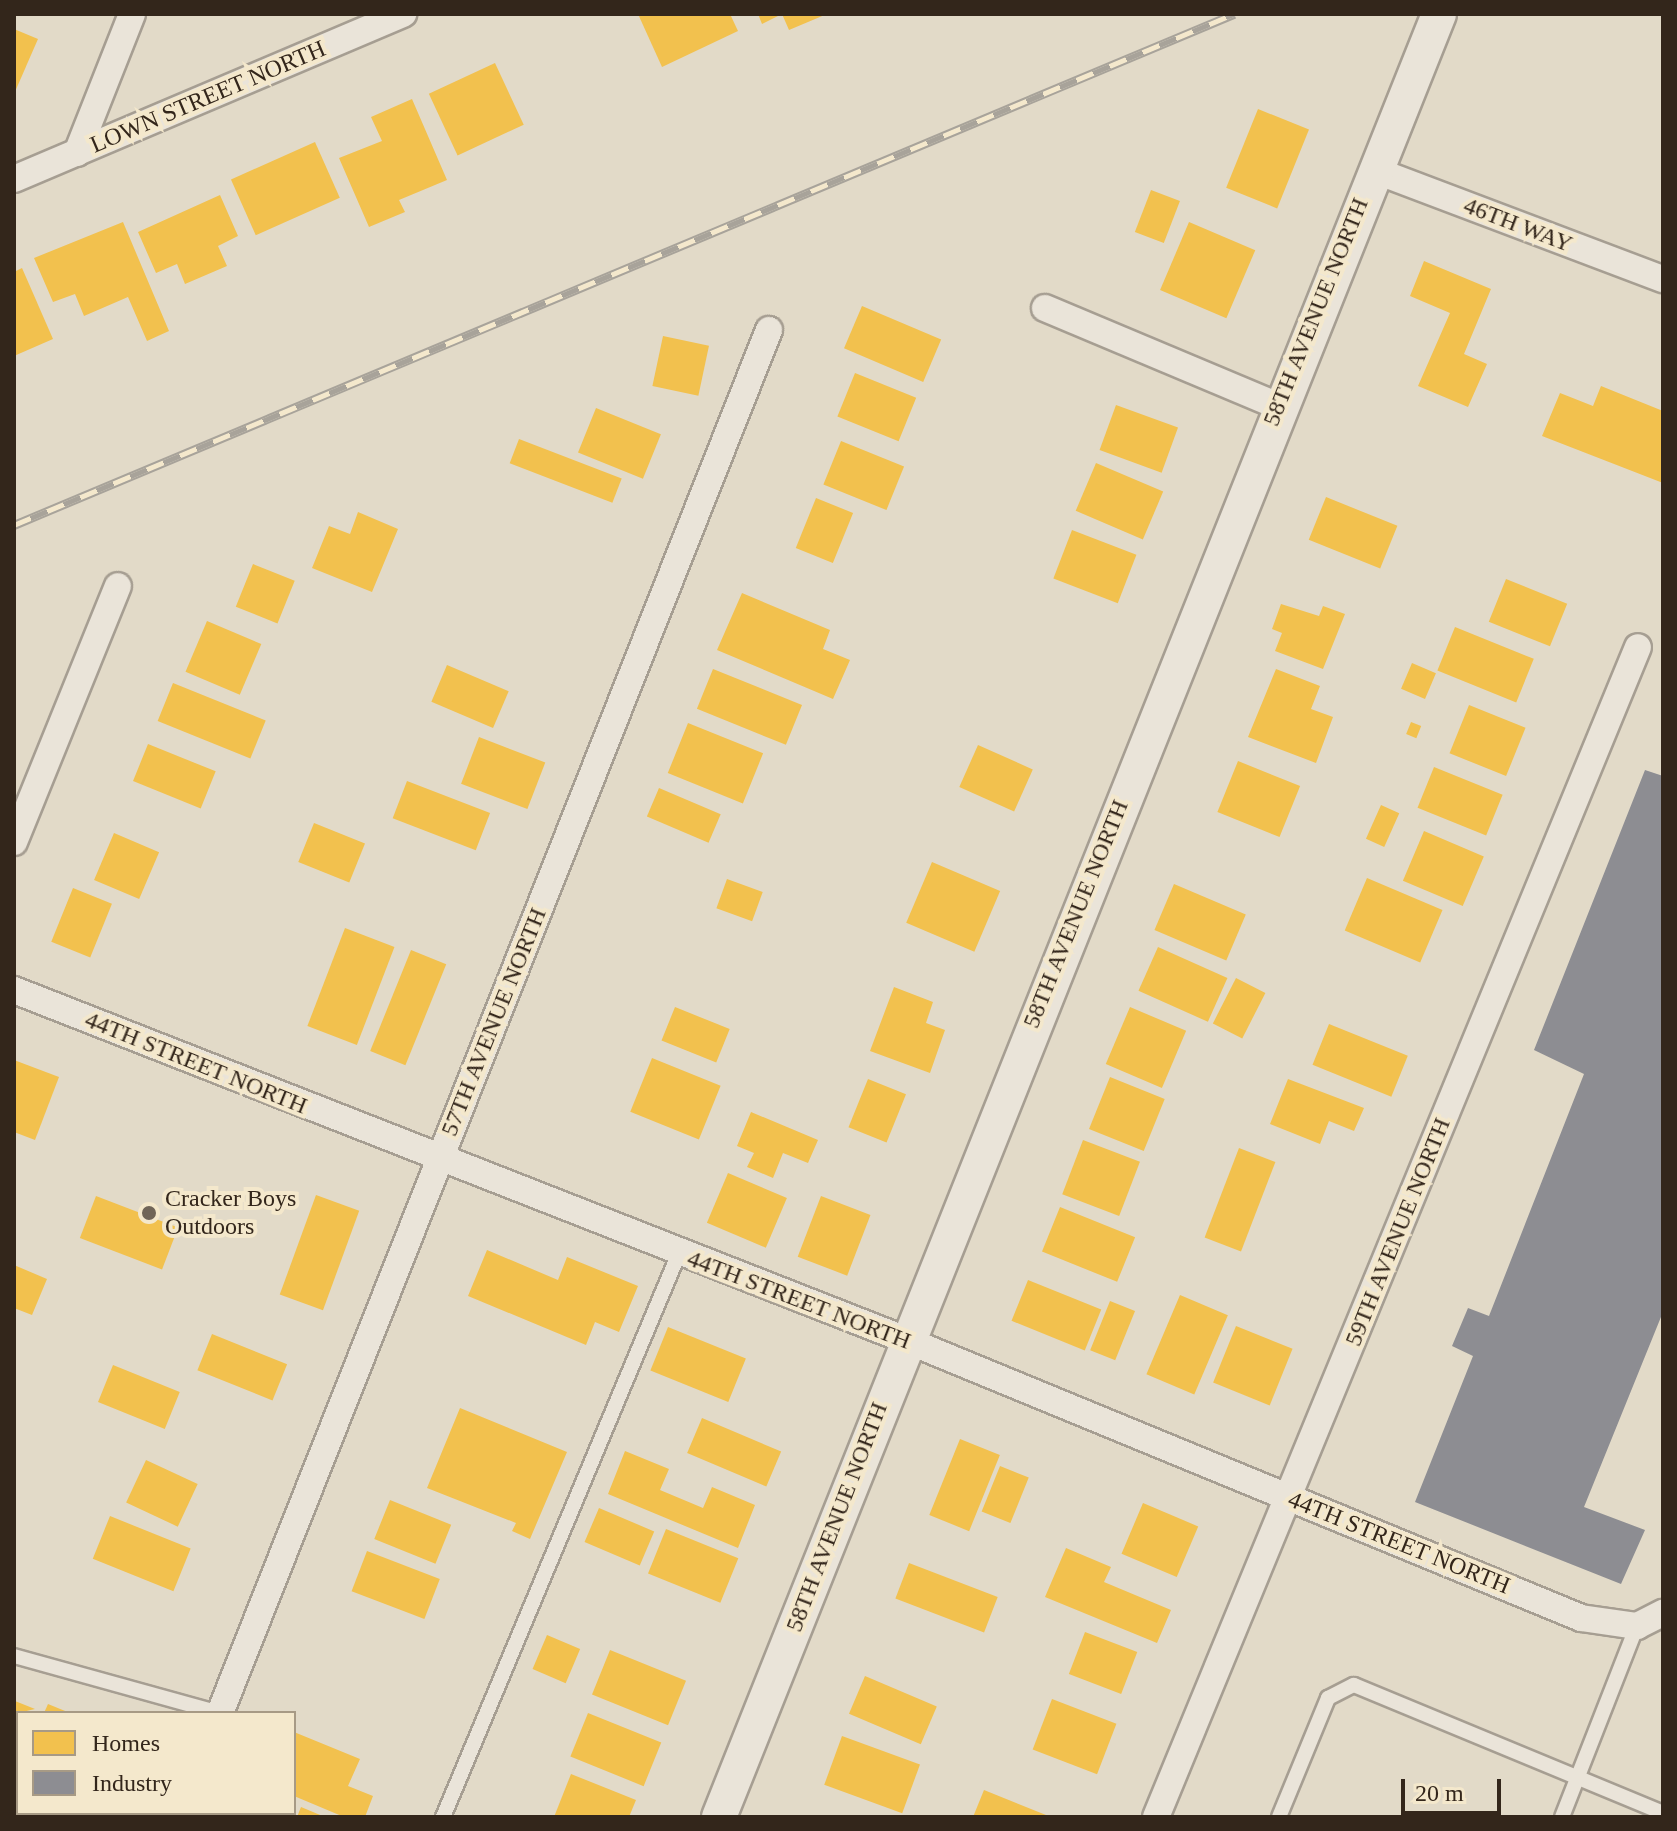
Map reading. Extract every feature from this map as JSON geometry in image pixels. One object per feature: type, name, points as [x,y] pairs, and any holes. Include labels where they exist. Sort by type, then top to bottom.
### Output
[{"type":"street","points":[[77,153],[132,14]]},
{"type":"street","name":"LOWN STREET NORTH","points":[[14,179],[403,14]]},
{"type":"street","name":"58TH AVENUE NORTH","points":[[719,1817],[1278,406],[1439,14]]},
{"type":"street","name":"46TH WAY","points":[[1374,170],[1663,279]]},
{"type":"street","points":[[1045,308],[1278,406]]},
{"type":"street","name":"57TH AVENUE NORTH","points":[[221,1711],[769,330]]},
{"type":"street","points":[[14,842],[118,586]]},
{"type":"street","name":"59TH AVENUE NORTH","points":[[1156,1817],[1638,647]]},
{"type":"street","name":"44TH STREET NORTH","points":[[14,990],[439,1161],[906,1340],[1581,1618],[1637,1626]]},
{"type":"street","points":[[1637,1626],[1663,1613]]},
{"type":"lane","points":[[443,1817],[679,1253]]},
{"type":"lane","points":[[1562,1817],[1637,1626]]},
{"type":"lane","points":[[14,1656],[213,1711]]},
{"type":"lane","points":[[1279,1817],[1328,1698],[1340,1686],[1354,1685],[1663,1813]]},
{"type":"building: Homes","points":[[638,14],[730,14],[738,31],[662,67]]},
{"type":"building: Homes","points":[[758,14],[782,14],[762,24]]},
{"type":"building: Homes","points":[[782,14],[827,14],[789,30]]},
{"type":"building: Homes","points":[[14,29],[38,39],[14,94]]},
{"type":"building: Homes","points":[[495,63],[524,125],[458,155],[429,94]]},
{"type":"building: Homes","points":[[412,99],[447,180],[399,200],[405,212],[369,227],[339,158],[382,141],[371,117]]},
{"type":"building: Homes","points":[[1258,109],[1309,130],[1277,208],[1226,188]]},
{"type":"building: Homes","points":[[315,142],[340,198],[256,235],[231,179]]},
{"type":"building: Homes","points":[[1151,190],[1180,201],[1164,243],[1135,232]]},
{"type":"building: Homes","points":[[220,195],[238,236],[218,246],[227,266],[185,284],[177,264],[156,273],[138,232]]},
{"type":"building: Homes","points":[[123,222],[169,331],[147,341],[128,297],[84,316],[75,294],[53,302],[34,258]]},
{"type":"building: Homes","points":[[1189,222],[1255,250],[1226,318],[1160,290]]},
{"type":"building: Homes","points":[[1424,261],[1491,289],[1464,354],[1487,364],[1468,407],[1418,386],[1450,313],[1410,296]]},
{"type":"building: Homes","points":[[22,268],[53,339],[14,356],[14,272]]},
{"type":"building: Homes","points":[[862,306],[941,340],[923,382],[844,348]]},
{"type":"building: Homes","points":[[663,336],[709,346],[698,396],[652,386]]},
{"type":"building: Homes","points":[[855,373],[916,398],[899,441],[837,417]]},
{"type":"building: Homes","points":[[1601,386],[1663,411],[1663,483],[1542,436],[1560,393],[1593,406]]},
{"type":"building: Homes","points":[[1116,405],[1178,428],[1162,473],[1100,450]]},
{"type":"building: Homes","points":[[596,408],[661,434],[643,479],[578,453]]},
{"type":"building: Homes","points":[[519,439],[622,478],[612,503],[510,463]]},
{"type":"building: Homes","points":[[841,441],[904,466],[886,510],[823,485]]},
{"type":"building: Homes","points":[[1096,463],[1163,492],[1143,539],[1076,511]]},
{"type":"building: Homes","points":[[1326,497],[1397,526],[1380,568],[1309,540]]},
{"type":"building: Homes","points":[[816,498],[853,513],[833,563],[796,548]]},
{"type":"building: Homes","points":[[358,512],[398,529],[372,592],[312,568],[329,526],[350,534]]},
{"type":"building: Homes","points":[[1072,530],[1136,555],[1118,603],[1053,579]]},
{"type":"building: Homes","points":[[253,564],[295,581],[277,624],[236,607]]},
{"type":"building: Homes","points":[[1506,579],[1567,604],[1550,646],[1489,622]]},
{"type":"building: Homes","points":[[742,593],[830,630],[823,649],[850,660],[833,699],[717,650]]},
{"type":"building: Homes","points":[[1281,604],[1319,616],[1323,606],[1345,614],[1323,669],[1275,651],[1282,633],[1272,629]]},
{"type":"building: Homes","points":[[207,621],[261,644],[240,695],[186,672]]},
{"type":"building: Homes","points":[[1455,627],[1534,659],[1516,702],[1437,671]]},
{"type":"building: Homes","points":[[1412,663],[1436,673],[1425,699],[1401,689]]},
{"type":"building: Homes","points":[[447,665],[509,691],[493,728],[431,702]]},
{"type":"building: Homes","points":[[713,669],[802,705],[786,745],[697,709]]},
{"type":"building: Homes","points":[[1276,669],[1320,686],[1311,709],[1333,717],[1316,763],[1248,737]]},
{"type":"building: Homes","points":[[173,683],[266,720],[250,758],[158,721]]},
{"type":"building: Homes","points":[[1469,705],[1526,728],[1506,776],[1450,753]]},
{"type":"building: Homes","points":[[1411,722],[1421,726],[1416,738],[1406,734]]},
{"type":"building: Homes","points":[[688,723],[763,753],[743,803],[668,773]]},
{"type":"building: Homes","points":[[479,737],[545,762],[527,809],[461,784]]},
{"type":"building: Homes","points":[[148,744],[216,771],[201,808],[133,781]]},
{"type":"building: Homes","points":[[978,745],[1033,769],[1014,811],[959,787]]},
{"type":"building: Homes","points":[[1238,761],[1300,786],[1280,837],[1217,812]]},
{"type":"building: Homes","points":[[1434,767],[1503,795],[1486,836],[1418,808]]},
{"type":"building: Homes","points":[[407,781],[490,813],[476,850],[393,818]]},
{"type":"building: Homes","points":[[659,788],[721,814],[709,843],[647,817]]},
{"type":"building: Homes","points":[[1381,805],[1399,813],[1384,847],[1366,839]]},
{"type":"building: Homes","points":[[314,823],[365,844],[349,883],[298,862]]},
{"type":"building: Homes","points":[[1424,831],[1484,856],[1463,906],[1403,881]]},
{"type":"building: Homes","points":[[114,833],[159,852],[139,899],[94,880]]},
{"type":"building: Homes","points":[[932,862],[1000,891],[974,952],[906,923]]},
{"type":"building: Homes","points":[[1367,878],[1442,910],[1420,963],[1345,930]]},
{"type":"building: Homes","points":[[727,879],[763,892],[752,921],[716,908]]},
{"type":"building: Homes","points":[[1174,884],[1246,914],[1226,961],[1154,930]]},
{"type":"building: Homes","points":[[73,888],[112,904],[90,958],[51,942]]},
{"type":"building: Homes","points":[[345,928],[394,947],[357,1045],[307,1026]]},
{"type":"building: Homes","points":[[1158,947],[1227,978],[1208,1022],[1138,991]]},
{"type":"building: Homes","points":[[411,950],[446,964],[405,1065],[370,1051]]},
{"type":"building: Homes","points":[[1236,978],[1265,993],[1242,1038],[1213,1023]]},
{"type":"building: Homes","points":[[894,987],[933,1002],[926,1023],[945,1030],[930,1073],[870,1051]]},
{"type":"building: Homes","points":[[675,1007],[730,1029],[716,1062],[662,1040]]},
{"type":"building: Homes","points":[[1130,1007],[1186,1031],[1162,1088],[1106,1064]]},
{"type":"building: Homes","points":[[1329,1024],[1408,1056],[1391,1097],[1313,1065]]},
{"type":"building: Homes","points":[[652,1058],[721,1086],[699,1139],[630,1112]]},
{"type":"building: Homes","points":[[14,1060],[59,1077],[35,1140],[14,1132]]},
{"type":"building: Homes","points":[[1110,1077],[1165,1099],[1144,1151],[1089,1129]]},
{"type":"building: Homes","points":[[868,1079],[906,1094],[887,1143],[849,1127]]},
{"type":"building: Homes","points":[[1288,1079],[1364,1108],[1354,1131],[1329,1121],[1320,1144],[1270,1124]]},
{"type":"building: Homes","points":[[751,1112],[818,1140],[808,1163],[783,1153],[773,1178],[747,1167],[754,1153],[737,1146]]},
{"type":"building: Homes","points":[[1083,1140],[1140,1162],[1119,1216],[1062,1194]]},
{"type":"building: Homes","points":[[1239,1148],[1275,1162],[1241,1252],[1205,1238]]},
{"type":"building: Homes","points":[[728,1173],[787,1198],[766,1248],[707,1223]]},
{"type":"building: Homes","points":[[316,1195],[359,1211],[323,1310],[280,1295]]},
{"type":"building: Homes","points":[[96,1196],[178,1228],[162,1270],[80,1238]]},
{"type":"building: Homes","points":[[821,1196],[870,1215],[847,1276],[798,1257]]},
{"type":"building: Homes","points":[[1060,1207],[1135,1237],[1117,1282],[1042,1252]]},
{"type":"building: Homes","points":[[487,1250],[558,1280],[567,1257],[638,1286],[619,1332],[595,1322],[586,1345],[468,1296]]},
{"type":"building: Homes","points":[[14,1265],[47,1279],[32,1315],[14,1308]]},
{"type":"building: Homes","points":[[1028,1280],[1101,1310],[1085,1350],[1012,1321]]},
{"type":"building: Homes","points":[[1180,1295],[1228,1315],[1194,1394],[1146,1374]]},
{"type":"building: Homes","points":[[1110,1301],[1135,1311],[1115,1360],[1090,1350]]},
{"type":"building: Homes","points":[[1236,1326],[1293,1349],[1270,1405],[1213,1383]]},
{"type":"building: Homes","points":[[668,1327],[746,1358],[728,1402],[650,1371]]},
{"type":"building: Homes","points":[[212,1334],[287,1364],[272,1401],[197,1370]]},
{"type":"building: Homes","points":[[113,1365],[180,1392],[165,1429],[98,1402]]},
{"type":"building: Homes","points":[[460,1408],[567,1452],[530,1539],[512,1531],[516,1523],[427,1488]]},
{"type":"building: Homes","points":[[702,1418],[781,1452],[766,1487],[687,1453]]},
{"type":"building: Homes","points":[[960,1439],[1000,1455],[969,1531],[929,1515]]},
{"type":"building: Homes","points":[[625,1451],[669,1469],[660,1490],[703,1508],[712,1487],[755,1505],[738,1548],[608,1494]]},
{"type":"building: Homes","points":[[146,1460],[198,1484],[178,1527],[126,1503]]},
{"type":"building: Homes","points":[[1000,1466],[1029,1478],[1010,1523],[982,1511]]},
{"type":"building: Homes","points":[[390,1500],[451,1525],[435,1564],[374,1539]]},
{"type":"building: Homes","points":[[1143,1503],[1198,1526],[1177,1577],[1122,1554]]},
{"type":"building: Homes","points":[[599,1508],[654,1531],[640,1566],[585,1542]]},
{"type":"building: Homes","points":[[110,1516],[191,1549],[173,1591],[93,1559]]},
{"type":"building: Homes","points":[[666,1529],[738,1558],[720,1603],[648,1574]]},
{"type":"building: Homes","points":[[1066,1548],[1111,1567],[1104,1582],[1171,1610],[1157,1643],[1045,1597]]},
{"type":"building: Homes","points":[[367,1551],[440,1579],[424,1619],[352,1591]]},
{"type":"building: Homes","points":[[909,1563],[998,1597],[984,1633],[895,1598]]},
{"type":"building: Homes","points":[[1085,1632],[1137,1652],[1121,1694],[1069,1674]]},
{"type":"building: Homes","points":[[547,1635],[580,1649],[566,1683],[533,1669]]},
{"type":"building: Homes","points":[[610,1650],[686,1681],[668,1725],[592,1695]]},
{"type":"building: Homes","points":[[865,1676],[937,1706],[921,1744],[849,1714]]},
{"type":"building: Homes","points":[[1052,1699],[1116,1724],[1097,1774],[1033,1749]]},
{"type":"building: Homes","points":[[15,1701],[35,1709],[16,1711],[14,1758]]},
{"type":"building: Homes","points":[[48,1704],[65,1711],[45,1711]]},
{"type":"building: Homes","points":[[588,1713],[661,1743],[644,1786],[570,1757]]},
{"type":"building: Homes","points":[[296,1733],[360,1759],[348,1786],[373,1796],[365,1817],[344,1817],[296,1797]]},
{"type":"building: Homes","points":[[842,1736],[920,1764],[902,1813],[824,1785]]},
{"type":"building: Homes","points":[[571,1774],[636,1800],[629,1817],[554,1817]]},
{"type":"building: Homes","points":[[984,1790],[1051,1817],[973,1817]]},
{"type":"building: Homes","points":[[301,1807],[325,1817],[297,1817]]},
{"type":"building: Homes","points":[[44,1815],[113,1817],[48,1817]]},
{"type":"building: Industry","points":[[1645,770],[1663,776],[1663,1312],[1584,1507],[1645,1530],[1621,1584],[1415,1502],[1473,1356],[1452,1346],[1468,1308],[1489,1316],[1584,1074],[1534,1050]]},
{"type":"railway","points":[[14,525],[1234,14]]},
{"type":"place","name":"Cracker Boys Outdoors","points":[[149,1213]]}]
